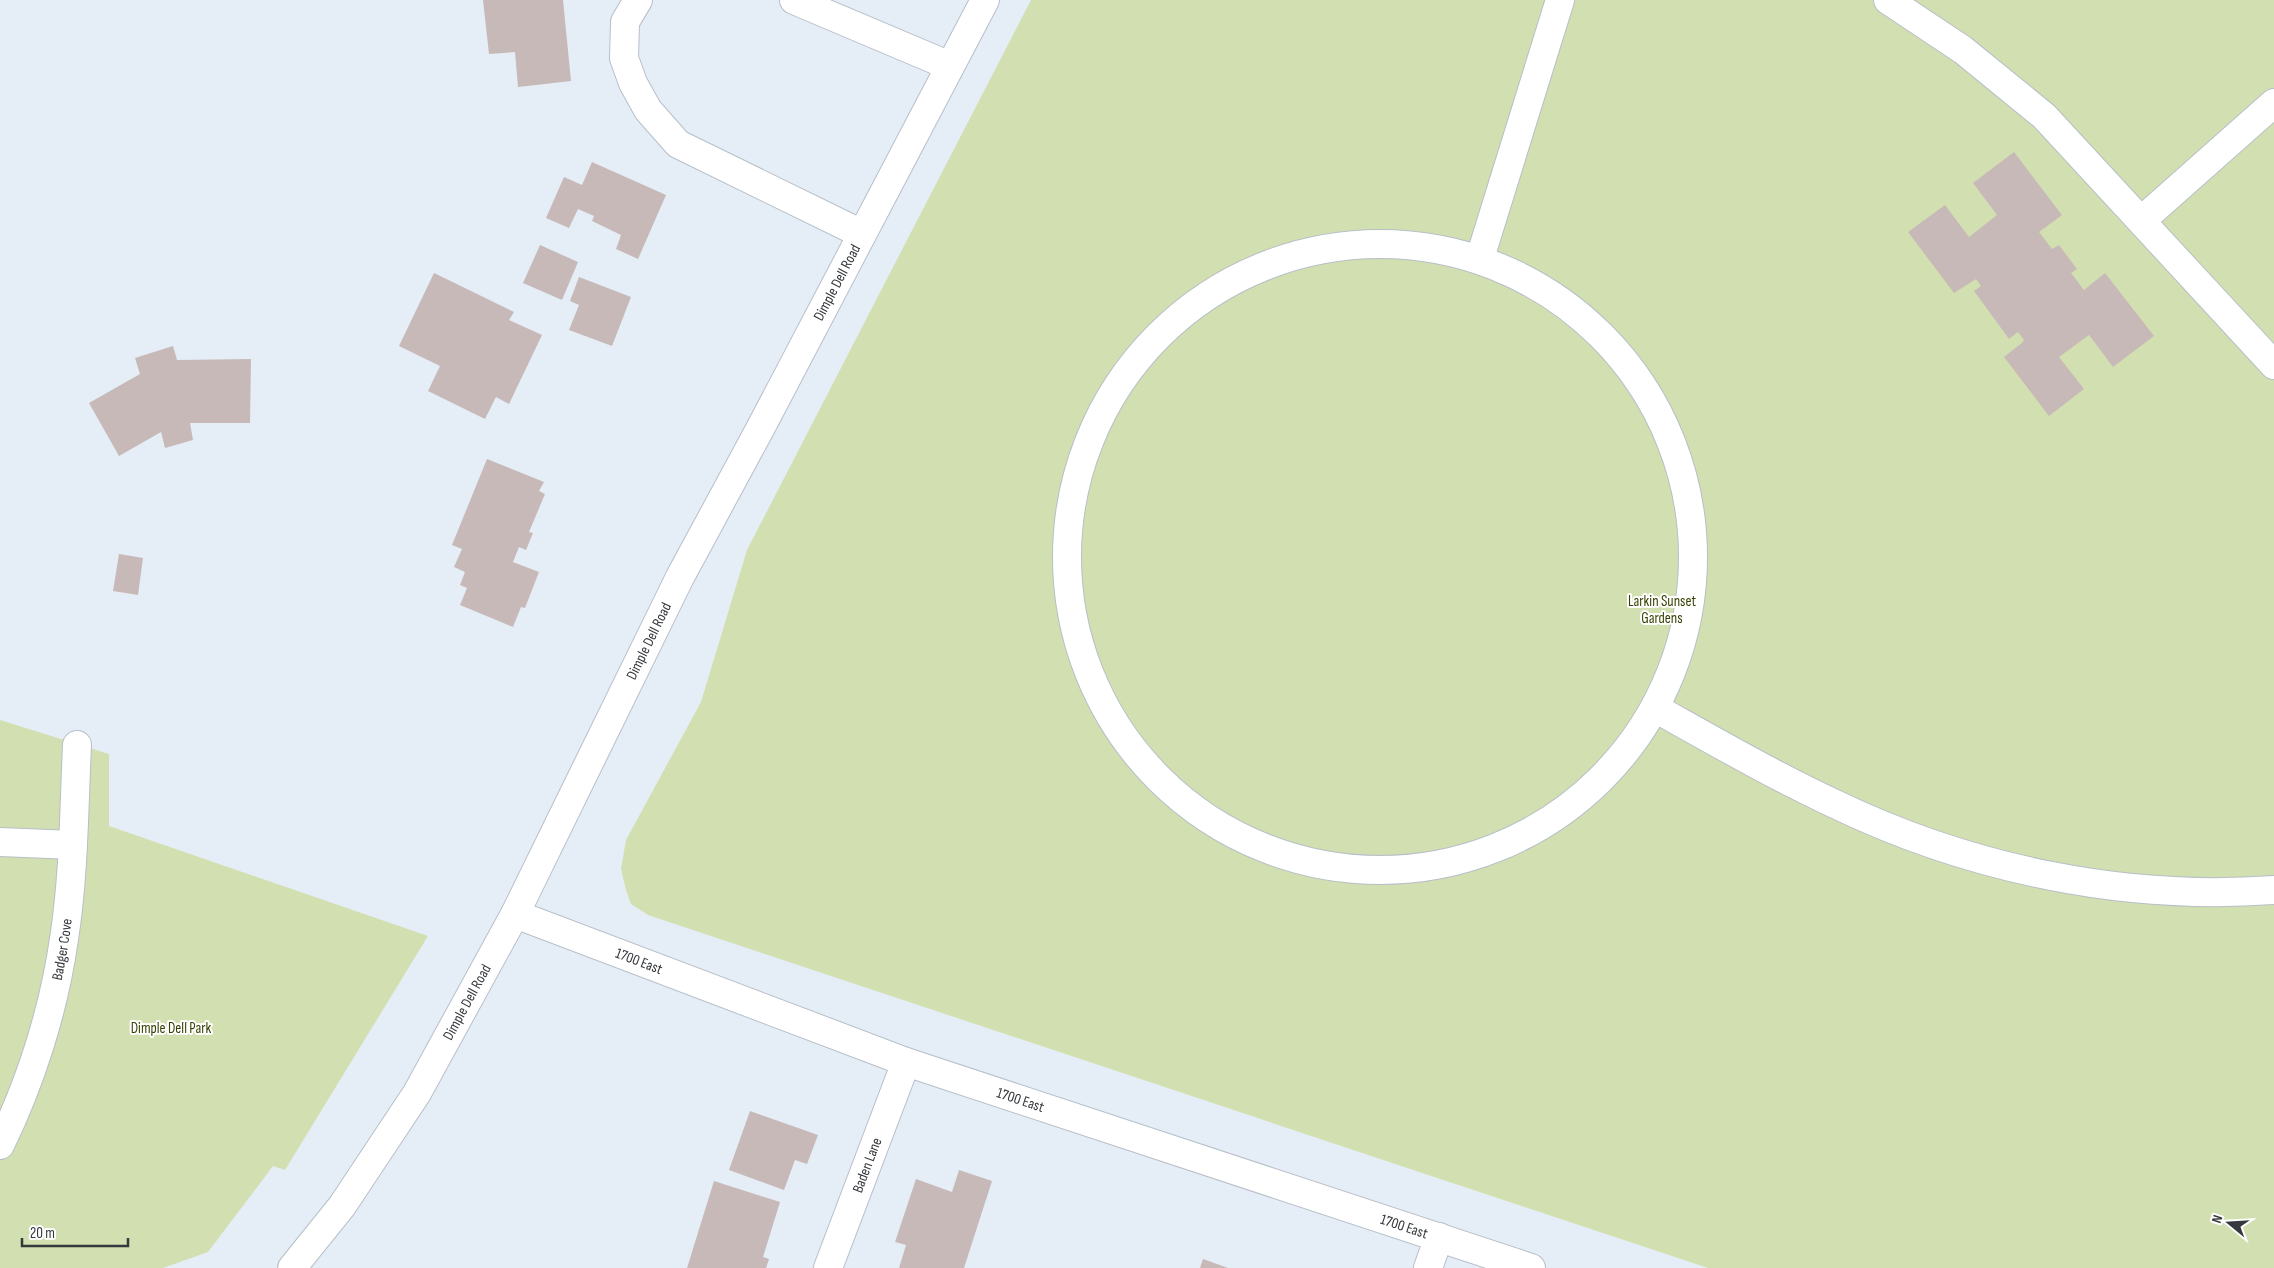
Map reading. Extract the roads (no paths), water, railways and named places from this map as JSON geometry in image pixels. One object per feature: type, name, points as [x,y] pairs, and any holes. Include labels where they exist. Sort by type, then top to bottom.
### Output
[{"type":"street","points":[[638,0],[625,22],[624,58],[648,110],[678,144],[862,234]]},
{"type":"street","points":[[794,0],[950,66]]},
{"type":"street","name":"Dimple Dell Road","points":[[292,1268],[342,1206],[417,1092],[515,914],[680,577],[985,0]]},
{"type":"street","points":[[1480,258],[1560,0]]},
{"type":"street","points":[[1888,0],[1963,50],[2044,116],[2274,365]]},
{"type":"street","points":[[2142,220],[2274,103]]},
{"type":"street","points":[[1364,245],[1426,247],[1480,258],[1543,290],[1593,328],[1622,356],[1646,388],[1670,437],[1689,499],[1695,563],[1683,638],[1671,674],[1655,708],[1610,771],[1568,810],[1523,839],[1452,862],[1382,870],[1326,866],[1273,852],[1206,818],[1152,778],[1121,740],[1098,696],[1074,625],[1066,573],[1070,510],[1088,435],[1134,363],[1188,306],[1251,272],[1307,251],[1364,245]]},
{"type":"street","points":[[1655,708],[1742,756],[1836,804],[1917,838],[2003,865],[2089,883],[2176,892],[2274,890]]},
{"type":"street","name":"Badger Cove","points":[[0,1146],[44,1030],[64,939],[73,845],[77,744]]},
{"type":"street","points":[[0,842],[73,845]]},
{"type":"street","name":"1700 East","points":[[515,914],[906,1062],[1531,1268]]},
{"type":"street","name":"Baden Lane","points":[[828,1268],[906,1062]]},
{"type":"street","points":[[1428,1268],[1438,1237]]},
{"type":"park label","name":"Larkin Sunset Gardens","points":[[1662,610]]},
{"type":"park label","name":"Dimple Dell Park","points":[[171,1028]]}]
